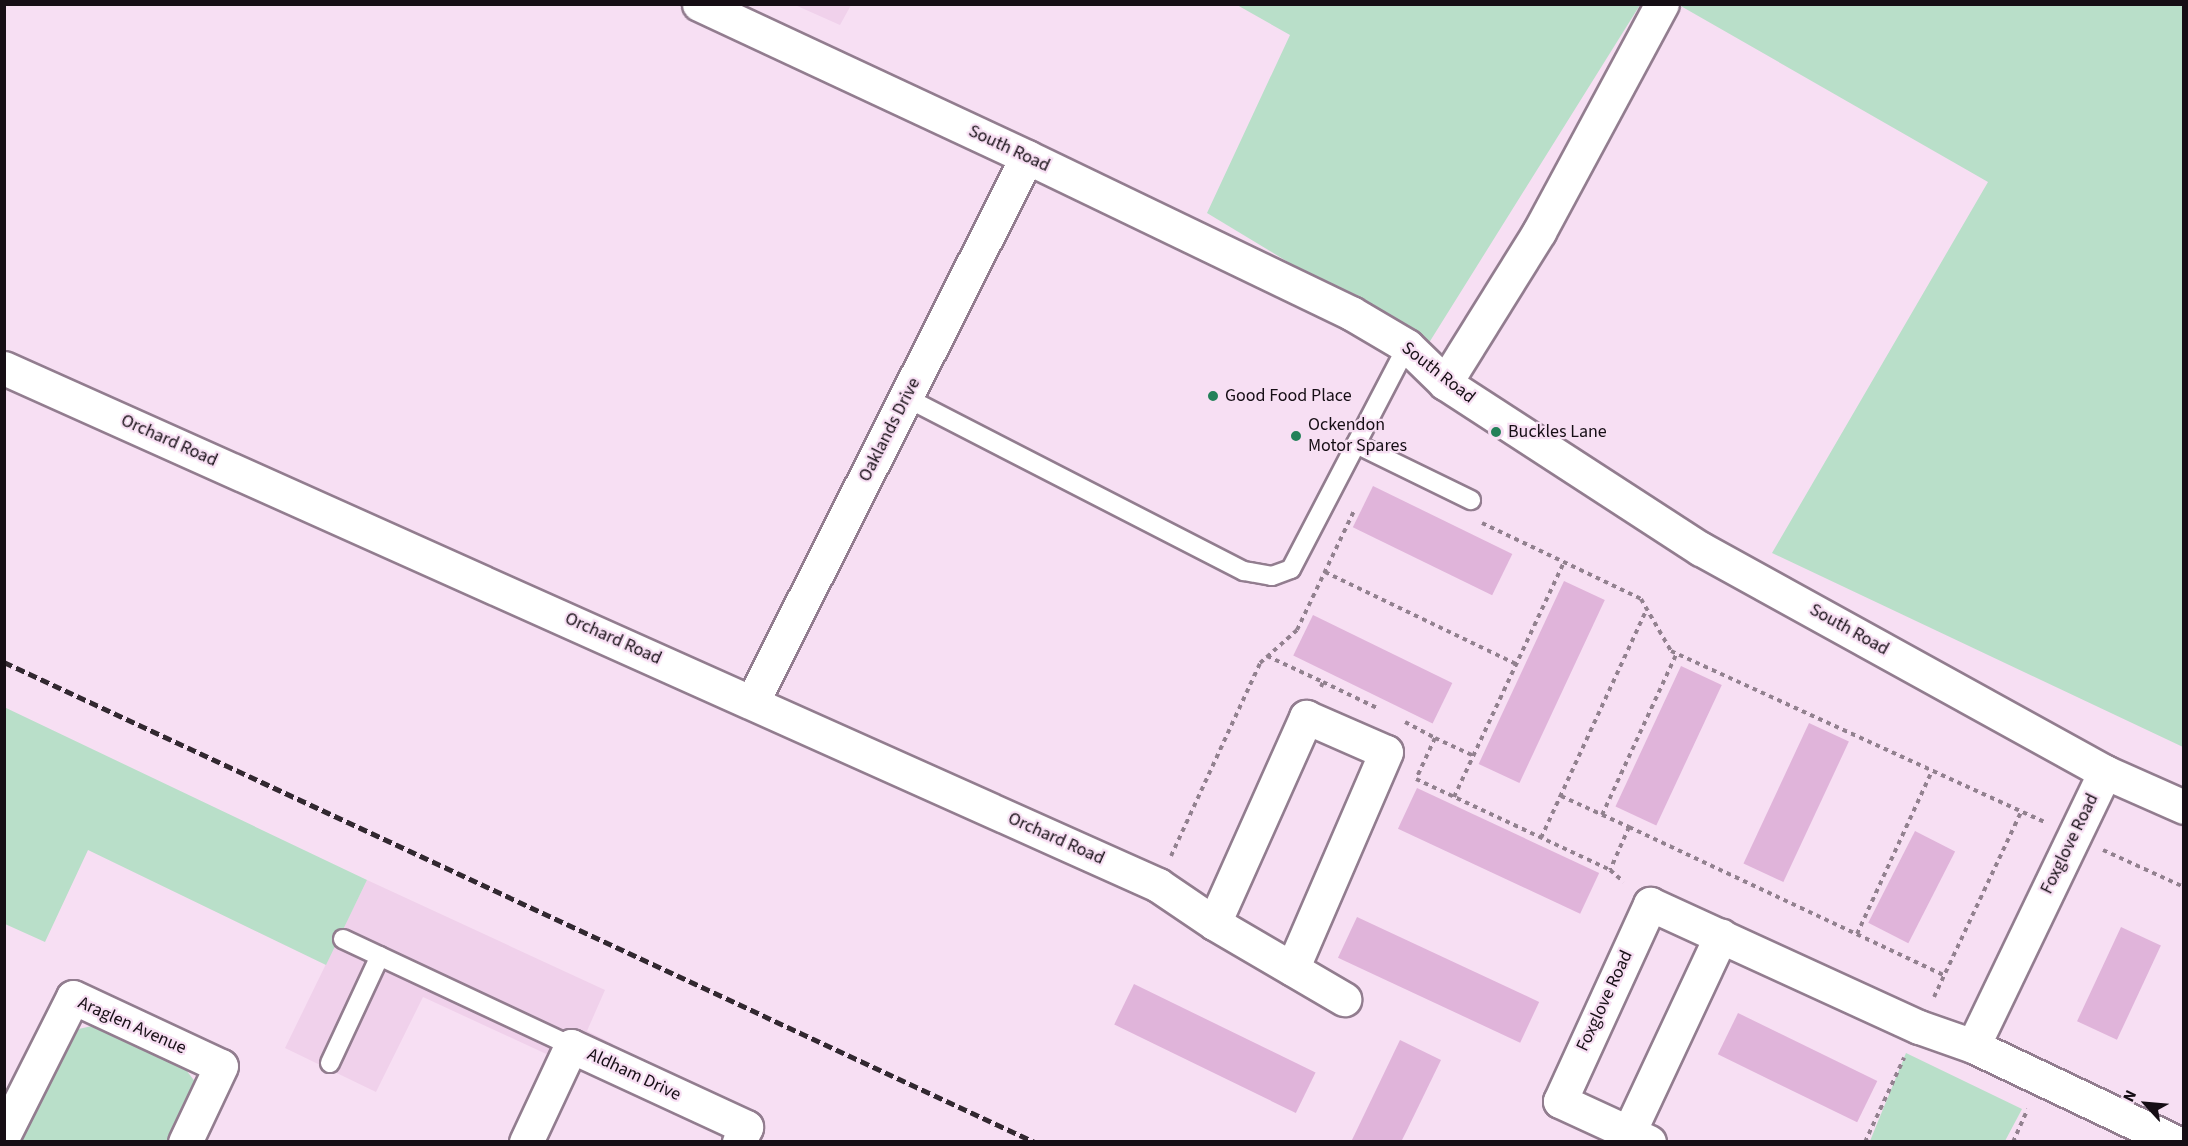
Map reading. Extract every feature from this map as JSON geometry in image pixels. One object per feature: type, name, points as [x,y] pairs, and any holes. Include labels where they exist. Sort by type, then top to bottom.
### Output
[{"type":"street","name":"South Road","points":[[699,4],[1027,157],[1352,313],[1407,346],[1445,383],[1701,549],[2105,772],[2184,807]]},
{"type":"street","points":[[1445,383],[1539,232],[1662,4]]},
{"type":"street","name":"Oaklands Drive","points":[[752,702],[1027,157]]},
{"type":"street","name":"Orchard Road","points":[[4,368],[1158,885],[1214,923],[1344,999]]},
{"type":"street","points":[[1214,923],[1306,717],[1386,752],[1292,969]]},
{"type":"street","name":"Foxglove Road","points":[[1973,1046],[2105,772]]},
{"type":"street","points":[[1650,904],[1919,1027],[1973,1046],[2175,1142]]},
{"type":"street","name":"Foxglove Road","points":[[1650,904],[1560,1101],[1639,1137],[1721,936]]},
{"type":"street","name":"Araglen Avenue","points":[[4,1134],[73,997],[221,1066],[185,1142]]},
{"type":"street","name":"Aldham Drive","points":[[526,1142],[571,1046],[746,1127],[739,1142]]},
{"type":"lane","points":[[907,398],[1244,571],[1272,576],[1291,568],[1407,346]]},
{"type":"lane","points":[[1356,444],[1471,500]]},
{"type":"lane","points":[[344,939],[571,1046]]},
{"type":"lane","points":[[330,1063],[380,956]]},
{"type":"path","points":[[1471,500],[1482,523],[1641,599],[1671,651],[2184,887]]},
{"type":"path","points":[[1158,885],[1260,663],[1298,630],[1355,509]]},
{"type":"path","points":[[1454,797],[1564,562]]},
{"type":"path","points":[[1325,572],[1516,664]]},
{"type":"path","points":[[1541,838],[1647,609]]},
{"type":"path","points":[[1602,815],[1677,653]]},
{"type":"path","points":[[1267,656],[1383,711]]},
{"type":"path","points":[[1306,717],[1323,682]]},
{"type":"path","points":[[1402,720],[1474,756]]},
{"type":"path","points":[[1435,738],[1416,779],[1610,870],[1650,904]]},
{"type":"path","points":[[1857,934],[1932,771]]},
{"type":"path","points":[[1561,796],[1945,976]]},
{"type":"path","points":[[1865,1142],[1945,976],[2020,812]]},
{"type":"path","points":[[1610,870],[1629,827]]},
{"type":"shaded area","points":[[795,5],[851,5],[840,25]]},
{"type":"shaded area","points":[[367,880],[605,990],[587,1031],[613,1044],[598,1078],[423,997],[376,1092],[285,1048]]},
{"type":"green space","points":[[1237,5],[1640,5],[1427,346],[1207,213],[1290,35]]},
{"type":"green space","points":[[1679,5],[2183,5],[2183,747],[1772,553],[1988,182]]},
{"type":"green space","points":[[4,707],[367,880],[326,965],[88,850],[45,942],[5,924]]},
{"type":"green space","points":[[101,1024],[174,1054],[199,1087],[171,1141],[21,1142],[74,1030]]},
{"type":"green space","points":[[1906,1053],[2022,1109],[2005,1141],[1870,1141]]},
{"type":"building","points":[[1373,486],[1512,554],[1492,595],[1353,527]]},
{"type":"building","points":[[1564,581],[1605,600],[1519,783],[1479,764]]},
{"type":"building","points":[[1313,615],[1452,683],[1433,723],[1293,655]]},
{"type":"building","points":[[1681,666],[1722,685],[1656,825],[1615,806]]},
{"type":"building","points":[[1809,723],[1849,742],[1783,882],[1743,863]]},
{"type":"building","points":[[1417,788],[1599,873],[1580,914],[1398,829]]},
{"type":"building","points":[[1915,831],[1955,851],[1908,943],[1868,923]]},
{"type":"building","points":[[1357,917],[1539,1002],[1520,1043],[1338,958]]},
{"type":"building","points":[[2121,927],[2161,946],[2117,1040],[2077,1021]]},
{"type":"building","points":[[1134,984],[1316,1073],[1296,1113],[1114,1024]]},
{"type":"building","points":[[1738,1013],[1877,1081],[1857,1122],[1718,1054]]},
{"type":"building","points":[[1400,1040],[1441,1060],[1401,1142],[1351,1142]]},
{"type":"railway","points":[[4,662],[1035,1142]]},
{"type":"place","name":"Good Food Place","points":[[1213,396]]},
{"type":"place","name":"Buckles Lane","points":[[1496,432]]},
{"type":"place","name":"Ockendon Motor Spares","points":[[1296,436]]}]
